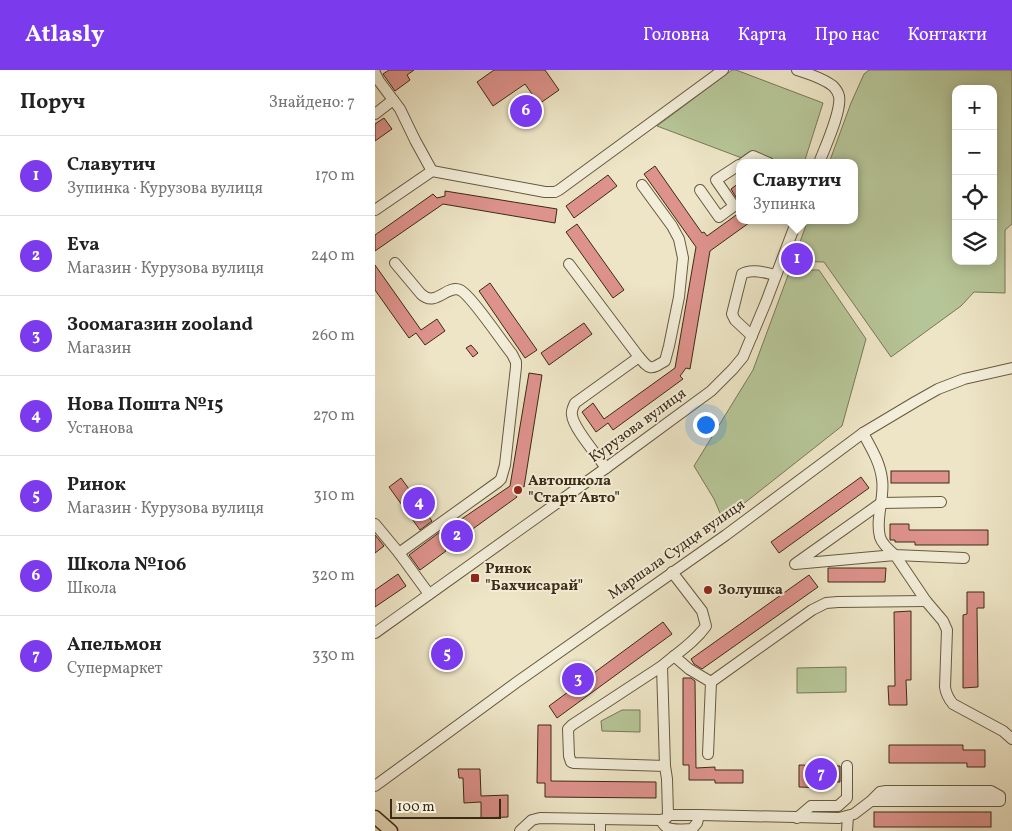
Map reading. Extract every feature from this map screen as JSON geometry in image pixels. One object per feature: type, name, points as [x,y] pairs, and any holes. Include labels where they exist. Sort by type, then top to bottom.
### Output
[{"type":"main road","points":[[375,817],[391,831]]},
{"type":"street","points":[[375,210],[432,171],[545,192],[555,192],[723,70]]},
{"type":"street","points":[[797,70],[822,79],[834,87],[839,94],[840,104],[821,159]]},
{"type":"street","points":[[375,73],[405,118],[432,171]]},
{"type":"street","points":[[375,114],[393,100]]},
{"type":"street","points":[[749,159],[753,156],[760,159]]},
{"type":"street","points":[[699,190],[719,217],[734,206],[716,180],[736,167]]},
{"type":"street","points":[[569,264],[647,367],[652,368],[663,362],[666,358],[679,297],[683,258],[679,239],[672,226],[642,185]]},
{"type":"street","name":"Курузова вулиця","points":[[375,632],[711,391],[743,357],[795,224]]},
{"type":"street","points":[[395,262],[426,298],[432,299],[456,289],[463,291],[512,354],[516,362],[505,465],[501,478],[447,520],[399,553]]},
{"type":"street","points":[[752,336],[735,320],[732,314],[742,274],[752,272],[776,275]]},
{"type":"street","points":[[606,468],[575,425],[572,409],[575,404],[639,357]]},
{"type":"street","name":"Маршала Судця вулиця","points":[[375,786],[726,535],[863,433],[938,389],[963,379],[1012,368]]},
{"type":"street","points":[[863,433],[879,462],[883,480],[880,537],[884,545],[895,555],[925,601],[943,621],[947,630],[946,694],[953,704],[1003,731],[1012,739]]},
{"type":"street","points":[[941,502],[881,503],[795,564],[895,555],[964,558]]},
{"type":"street","points":[[375,524],[429,594]]},
{"type":"street","points":[[665,766],[573,763],[569,756],[568,729],[662,666],[699,636],[705,626],[702,611],[672,572]]},
{"type":"street","points":[[711,682],[819,606],[838,602],[925,601]]},
{"type":"street","points":[[674,656],[689,669],[711,682]]},
{"type":"street","points":[[662,666],[667,780],[664,817],[666,827],[678,830],[692,829],[695,827],[699,815]]},
{"type":"street","points":[[709,754],[711,682]]},
{"type":"street","points":[[797,818],[811,806],[838,806],[847,798],[847,766]]},
{"type":"street","points":[[520,831],[532,820],[540,818],[600,819],[699,815],[839,818],[854,814],[880,792],[886,791],[991,791],[1000,796],[1000,801],[871,801]]},
{"type":"street","points":[[847,816],[847,831]]},
{"type":"street","points":[[600,819],[600,831]]},
{"type":"green space","points":[[732,70],[823,103],[805,159],[744,159],[657,126]]},
{"type":"green space","points":[[869,70],[1012,70],[1012,224],[1005,230],[1005,293],[974,292],[961,306],[891,357],[824,262],[793,261],[807,224],[858,224],[858,159],[830,159],[851,103],[864,74]]},
{"type":"green space","points":[[790,270],[819,270],[866,339],[842,426],[723,520],[714,499],[694,466],[753,370]]},
{"type":"green space","points":[[846,667],[846,692],[797,693],[797,668]]},
{"type":"green space","points":[[622,710],[640,710],[640,732],[602,731],[601,721]]},
{"type":"building","points":[[389,70],[414,70],[407,75],[410,80],[395,91],[383,74]]},
{"type":"building","points":[[494,70],[545,70],[559,90],[539,104],[525,84],[493,106],[477,82]]},
{"type":"building","points":[[384,118],[392,129],[375,141],[375,124]]},
{"type":"building","points":[[655,166],[702,233],[704,232],[707,236],[736,215],[736,224],[747,224],[710,251],[690,369],[686,368],[680,376],[683,379],[613,430],[608,423],[596,432],[582,412],[593,403],[604,419],[675,368],[696,247],[644,174]]},
{"type":"building","points":[[608,175],[617,186],[574,218],[566,206]]},
{"type":"building","points":[[736,185],[736,197],[731,189]]},
{"type":"building","points":[[445,191],[557,209],[555,223],[443,204],[375,251],[375,235],[433,194],[437,198],[445,196]]},
{"type":"building","points":[[577,224],[624,290],[613,298],[566,232]]},
{"type":"building","points":[[375,265],[421,330],[437,319],[445,331],[425,345],[416,333],[409,338],[375,290]]},
{"type":"building","points":[[490,283],[537,350],[525,358],[479,291]]},
{"type":"building","points":[[584,323],[592,334],[549,365],[541,353]]},
{"type":"building","points":[[471,345],[478,353],[473,357],[466,348]]},
{"type":"building","points":[[529,373],[542,375],[524,487],[519,486],[519,490],[514,493],[517,497],[445,549],[446,551],[420,570],[409,555],[440,532],[510,486]]},
{"type":"building","points":[[891,471],[949,471],[949,483],[891,483]]},
{"type":"building","points":[[861,477],[869,488],[779,553],[771,542]]},
{"type":"building","points":[[401,478],[432,521],[420,530],[389,487]]},
{"type":"building","points":[[890,524],[909,524],[909,530],[988,530],[988,545],[915,545],[915,542],[895,542],[895,540],[890,540]]},
{"type":"building","points":[[375,535],[384,546],[375,553]]},
{"type":"building","points":[[828,568],[886,568],[885,582],[828,582]]},
{"type":"building","points":[[398,574],[406,586],[375,607],[375,590]]},
{"type":"building","points":[[809,575],[818,587],[702,669],[694,664],[691,659]]},
{"type":"building","points":[[967,592],[984,592],[984,608],[977,608],[978,687],[963,688],[963,615],[967,614]]},
{"type":"building","points":[[911,611],[911,680],[906,680],[907,705],[889,705],[888,686],[895,686],[894,612]]},
{"type":"building","points":[[663,622],[672,634],[557,718],[549,706]]},
{"type":"building","points":[[683,678],[691,678],[695,681],[696,768],[715,767],[715,770],[743,770],[743,783],[715,783],[715,780],[689,780],[689,765],[683,765]]},
{"type":"building","points":[[538,725],[551,725],[551,781],[656,782],[656,798],[545,797],[545,783],[537,783]]},
{"type":"building","points":[[889,745],[963,745],[963,750],[985,750],[985,767],[967,767],[967,763],[889,763]]},
{"type":"building","points":[[799,765],[840,766],[840,782],[829,782],[829,788],[799,787]]},
{"type":"building","points":[[458,769],[480,769],[481,796],[508,795],[508,817],[481,818],[481,802],[464,803],[463,778],[459,778]]},
{"type":"building","points":[[874,812],[991,812],[991,827],[874,827]]},
{"type":"place","name":"Школа №106","points":[[526,111]]},
{"type":"place","name":"Славутич","points":[[797,259]]},
{"type":"place","name":"Автошкола \"Старт Авто\"","points":[[518,490]]},
{"type":"place","name":"Нова Пошта №15","points":[[419,503]]},
{"type":"place","name":"Eva","points":[[457,536]]},
{"type":"place","name":"Ринок \"Бахчисарай\"","points":[[475,578]]},
{"type":"place","name":"Золушка","points":[[708,590]]},
{"type":"place","name":"Ринок","points":[[447,654]]},
{"type":"place","name":"Зоомагазин zooland","points":[[578,679]]},
{"type":"place","name":"Апельмон","points":[[821,774]]}]
